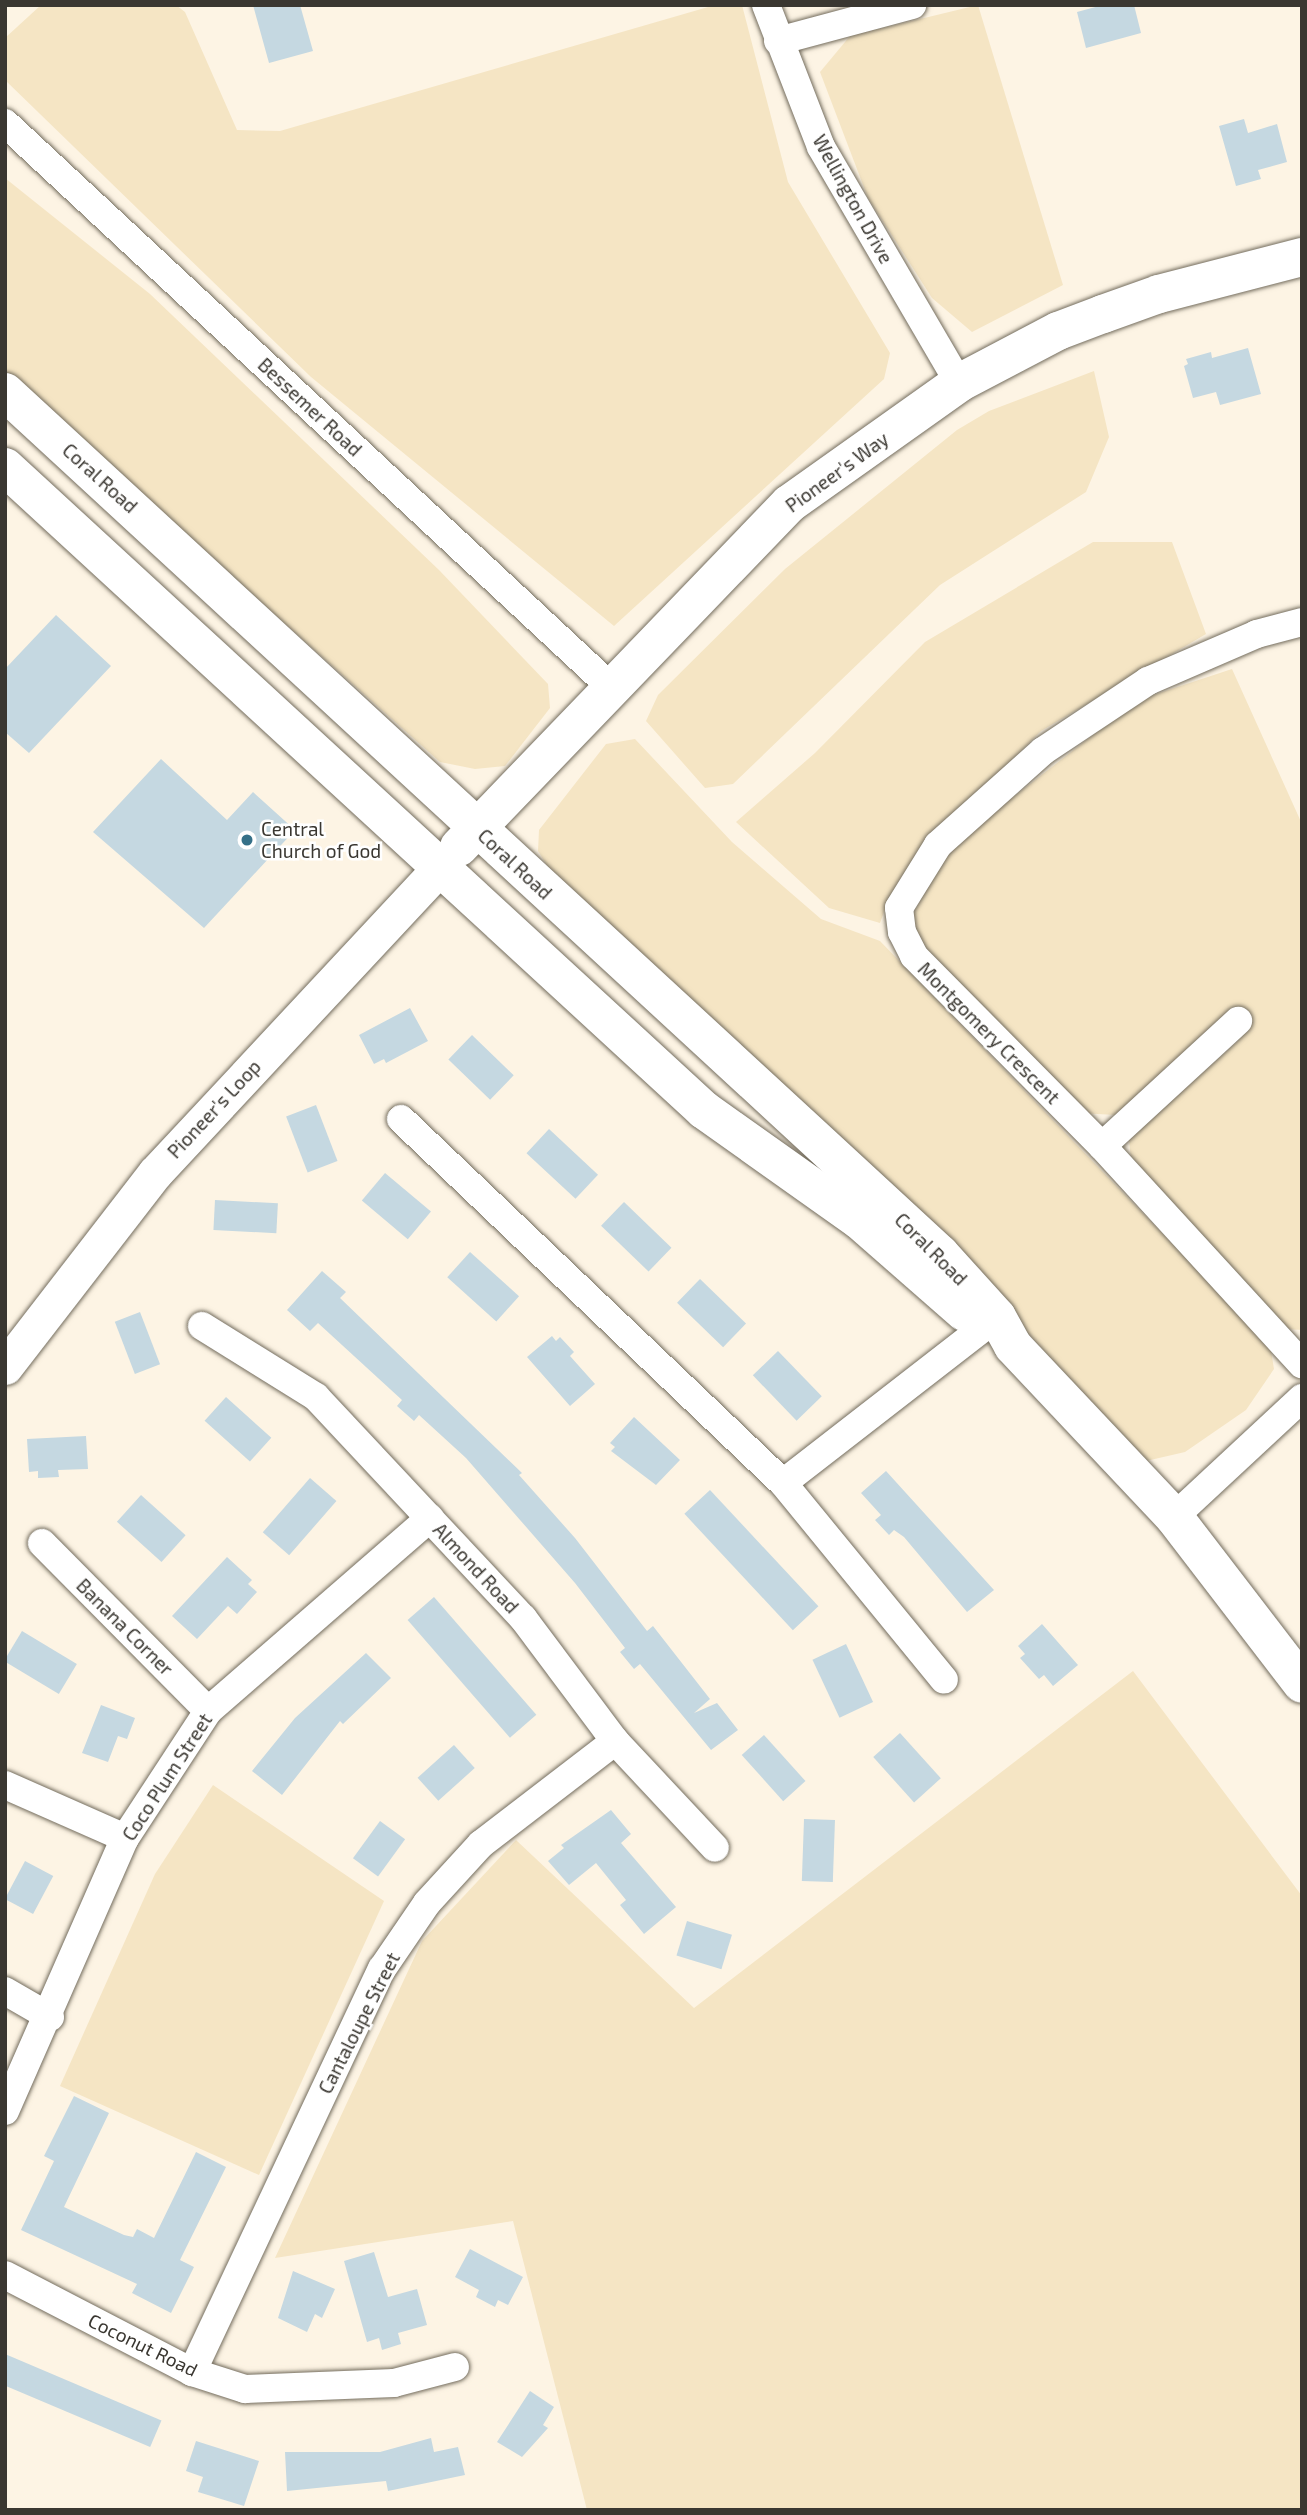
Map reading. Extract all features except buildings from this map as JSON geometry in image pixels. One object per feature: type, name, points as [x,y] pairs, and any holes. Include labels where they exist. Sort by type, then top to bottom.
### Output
[{"type":"main road","name":"Pioneer's Way","points":[[440,866],[614,690],[789,504],[959,383],[1058,331],[1103,314],[1159,294],[1302,257]]},
{"type":"main road","name":"Coral Road","points":[[5,391],[930,1245],[998,1331],[1174,1517],[1302,1684]]},
{"type":"main road","name":"Coral Road","points":[[5,467],[704,1110],[859,1220],[998,1331]]},
{"type":"main road","points":[[104,560],[143,517]]},
{"type":"street","name":"Wellington Drive","points":[[766,5],[821,147],[959,383]]},
{"type":"street","points":[[778,41],[912,5]]},
{"type":"street","name":"Bessemer Road","points":[[5,123],[614,690]]},
{"type":"street","name":"Montgomery Crescent","points":[[1302,622],[1257,634],[1148,681],[1043,751],[938,845],[899,908],[902,932],[914,956],[1102,1146],[1302,1364]]},
{"type":"street","name":"Pioneer's Loop","points":[[5,1367],[155,1172],[440,866]]},
{"type":"street","points":[[1102,1146],[1238,1021]]},
{"type":"street","points":[[401,1119],[783,1483],[944,1680]]},
{"type":"street","name":"Almond Road","points":[[202,1326],[316,1397],[542,1641],[615,1741],[715,1848]]},
{"type":"street","points":[[783,1483],[998,1331]]},
{"type":"street","points":[[1174,1517],[1302,1398]]},
{"type":"street","name":"Coco Plum Street","points":[[5,2111],[50,2017],[125,1838],[208,1711],[430,1518]]},
{"type":"street","name":"Banana Corner","points":[[42,1543],[208,1711]]},
{"type":"street","name":"Cantaloupe Street","points":[[192,2372],[382,1969],[428,1903],[481,1844],[615,1741]]},
{"type":"street","points":[[5,1785],[125,1838]]},
{"type":"street","points":[[5,1991],[50,2017]]},
{"type":"street","name":"Coconut Road","points":[[5,2275],[192,2372],[245,2389],[394,2382],[454,2367]]},
{"type":"shaded area","points":[[41,5],[176,5],[185,12],[237,130],[280,131],[715,5],[742,5],[788,182],[890,353],[884,379],[614,626],[311,377],[5,80],[5,38]]},
{"type":"shaded area","points":[[978,5],[1063,285],[972,332],[932,298],[868,198],[820,72],[850,36]]},
{"type":"shaded area","points":[[5,178],[150,294],[439,570],[548,684],[550,708],[505,766],[475,769],[440,762],[5,374]]},
{"type":"shaded area","points":[[1094,371],[1109,437],[1086,492],[940,585],[733,784],[705,788],[646,721],[658,695],[785,569],[957,430],[989,411]]},
{"type":"shaded area","points":[[1093,542],[1172,542],[1206,634],[1041,731],[932,840],[889,898],[880,923],[829,908],[736,822],[815,753],[925,642]]},
{"type":"shaded area","points":[[1232,669],[1302,824],[1302,1330],[1283,1329],[1131,1161],[1129,1139],[1238,1041],[1247,1012],[1232,1007],[1184,1061],[1116,1115],[1079,1113],[919,955],[910,920],[949,847],[1138,700]]},
{"type":"shaded area","points":[[635,739],[732,842],[821,919],[880,941],[1270,1345],[1274,1369],[1246,1410],[1185,1452],[1146,1461],[1005,1309],[561,888],[538,851],[539,830],[606,744]]},
{"type":"shaded area","points":[[1133,1671],[1302,1896],[1302,2510],[587,2510],[513,2221],[275,2258],[422,1941],[516,1840],[694,2008]]},
{"type":"shaded area","points":[[213,1785],[384,1901],[259,2175],[60,2086],[155,1874]]},
{"type":"place","name":"Central Church of God","points":[[247,840]]}]
